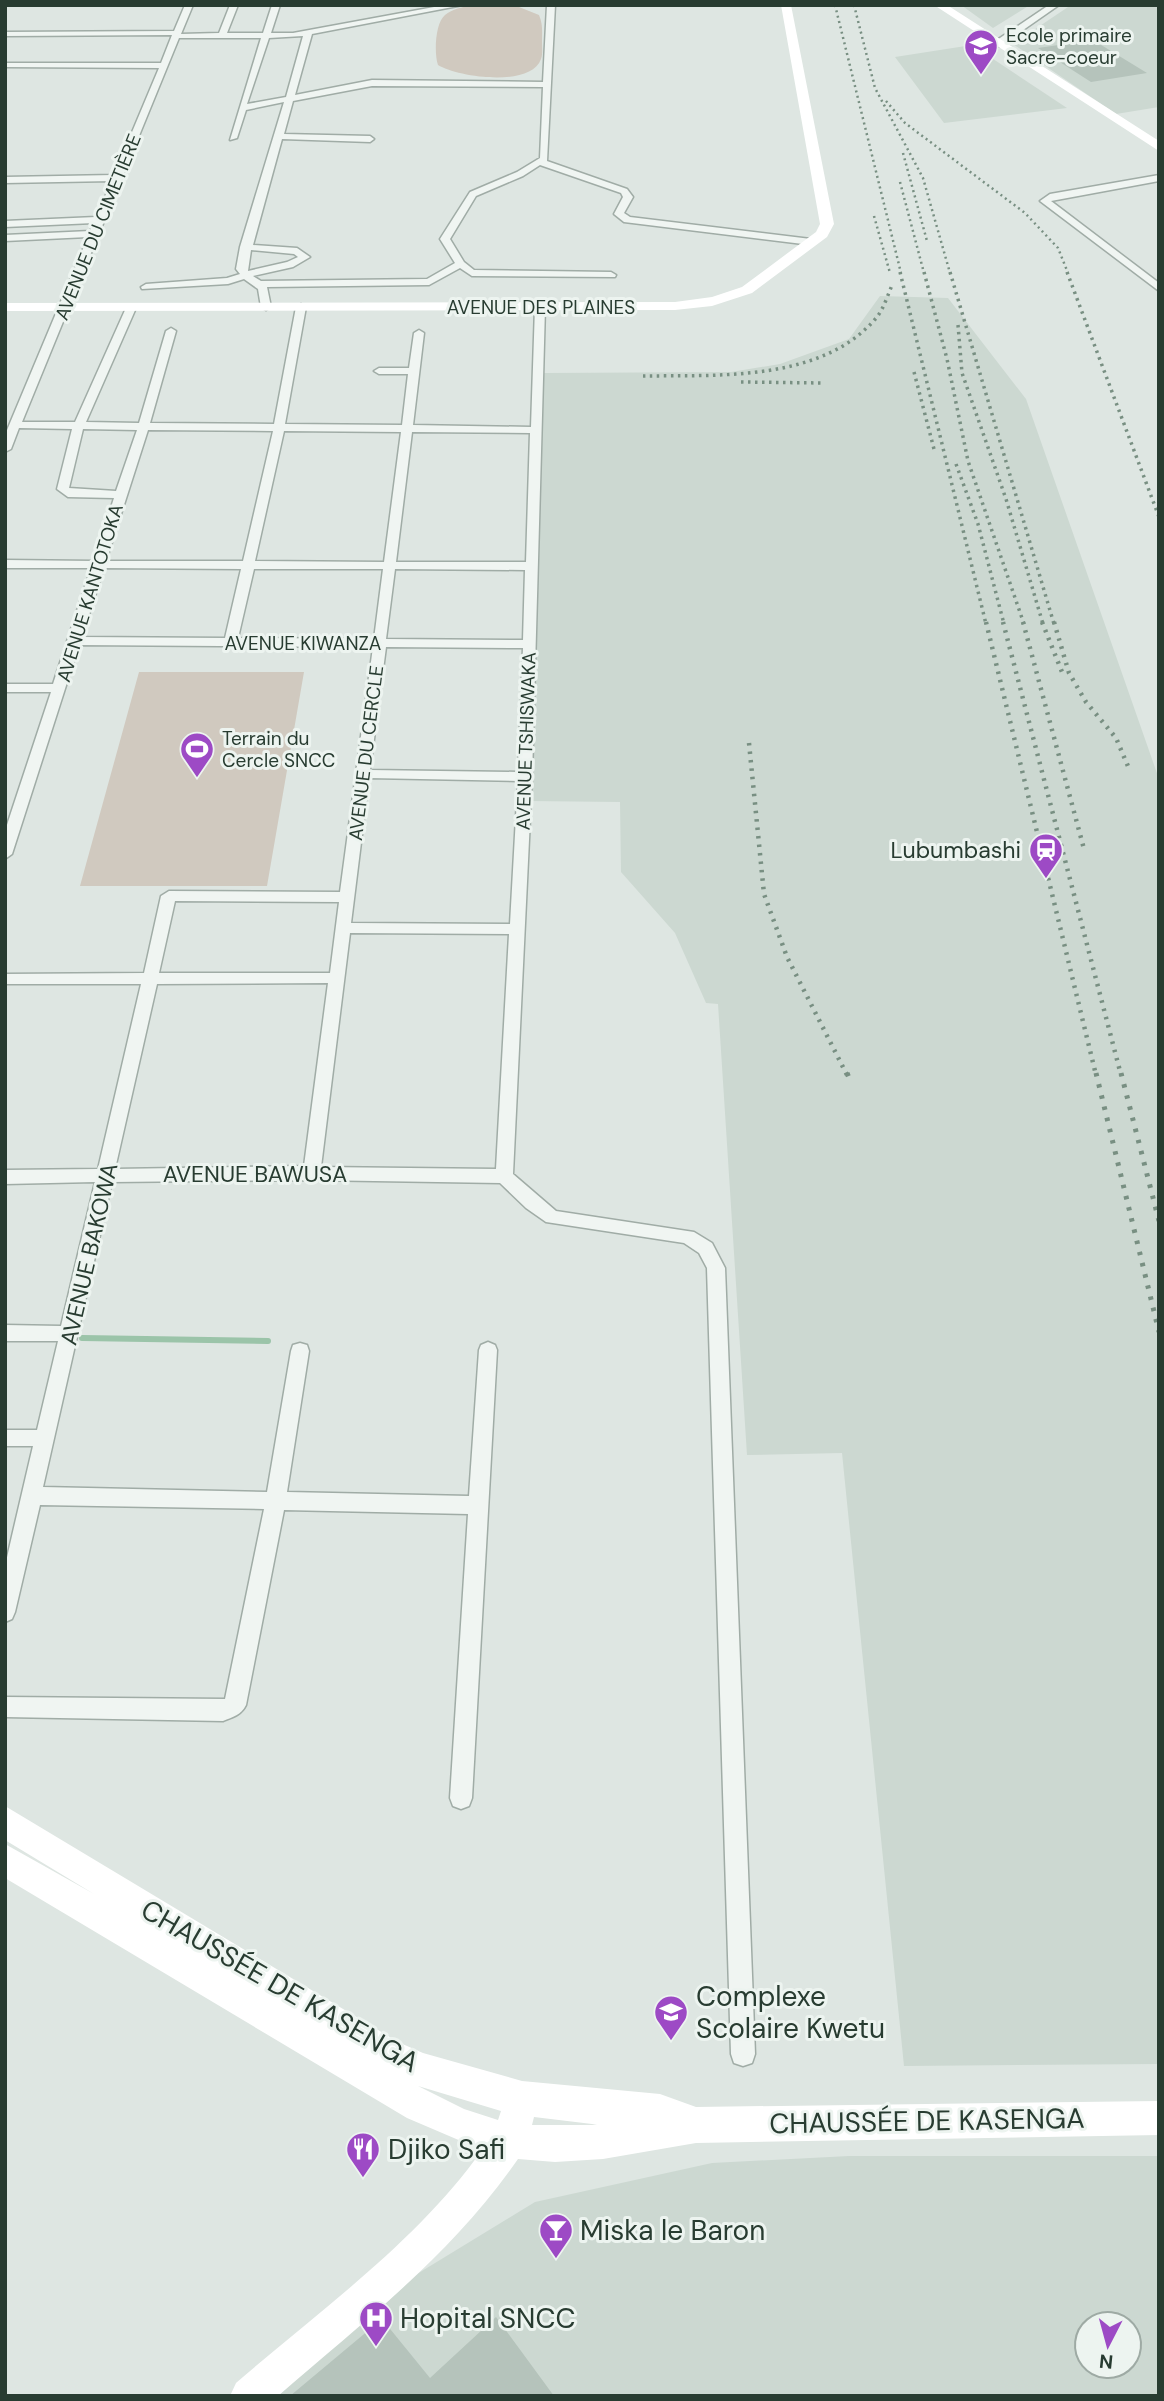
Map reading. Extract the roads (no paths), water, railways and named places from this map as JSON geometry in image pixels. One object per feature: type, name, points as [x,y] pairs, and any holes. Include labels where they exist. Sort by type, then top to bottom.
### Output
[{"type":"street","name":"AVENUE DU CIMETIÈRE","points":[[5,449],[189,5]]},
{"type":"street","points":[[222,36],[234,5]]},
{"type":"street","points":[[233,138],[276,5]]},
{"type":"street","points":[[384,5],[398,16]]},
{"type":"street","points":[[418,5],[427,11]]},
{"type":"street","points":[[5,34],[265,36],[308,33],[459,5]]},
{"type":"street","name":"AVENUE DES PLAINES","points":[[5,307],[540,307],[709,304],[747,290],[822,234],[827,220],[786,5]]},
{"type":"street","points":[[939,5],[1159,147]]},
{"type":"street","points":[[997,44],[1055,5]]},
{"type":"street","points":[[549,7],[544,159],[470,197],[444,239],[460,264],[467,271],[478,274],[611,275]]},
{"type":"street","points":[[266,307],[268,298],[261,284],[241,269],[308,33]]},
{"type":"street","points":[[5,65],[164,66]]},
{"type":"street","points":[[242,108],[375,83],[548,85]]},
{"type":"street","points":[[279,136],[370,139]]},
{"type":"street","points":[[540,162],[624,191],[628,197],[619,214],[627,220],[811,242]]},
{"type":"street","points":[[5,180],[118,178]]},
{"type":"street","points":[[1159,178],[1050,197],[1045,201],[1159,288]]},
{"type":"street","points":[[5,224],[100,220]]},
{"type":"street","points":[[5,238],[94,234]]},
{"type":"street","points":[[146,287],[214,284],[268,268],[290,265],[305,257],[297,251],[246,247]]},
{"type":"street","points":[[261,284],[422,282],[434,280],[441,272],[460,264]]},
{"type":"street","points":[[231,642],[279,429],[301,307]]},
{"type":"street","name":"AVENUE TSHISWAKA","points":[[504,1175],[525,777],[540,307]]},
{"type":"street","points":[[120,495],[63,491],[78,427],[131,308]]},
{"type":"street","name":"AVENUE KANTOTOKA","points":[[5,855],[144,427],[171,331]]},
{"type":"street","name":"AVENUE DU CERCLE","points":[[312,1173],[419,333]]},
{"type":"street","points":[[379,371],[415,371]]},
{"type":"street","points":[[16,425],[534,430]]},
{"type":"street","points":[[5,564],[531,566]]},
{"type":"street","name":"AVENUE KIWANZA","points":[[76,641],[530,643]]},
{"type":"street","points":[[5,688],[60,688]]},
{"type":"street","points":[[363,774],[525,777]]},
{"type":"street","name":"AVENUE BAKOWA","points":[[5,1612],[169,896],[348,897]]},
{"type":"street","points":[[343,928],[517,929]]},
{"type":"street","points":[[5,979],[337,978]]},
{"type":"street","name":"AVENUE BAWUSA","points":[[5,1177],[312,1173],[504,1175]]},
{"type":"street","points":[[504,1175],[532,1203],[552,1217],[688,1237],[706,1248],[716,1268],[743,2054]]},
{"type":"street","points":[[5,1333],[70,1334]]},
{"type":"street","points":[[461,1798],[488,1350]]},
{"type":"street","points":[[5,1707],[230,1709],[239,1696],[300,1351]]},
{"type":"street","points":[[5,1438],[46,1438]]},
{"type":"street","points":[[32,1496],[275,1503],[480,1505]]},
{"type":"street","name":"CHAUSSÉE DE KASENGA","points":[[5,1822],[386,2054],[441,2077],[522,2098],[592,2107],[660,2111],[696,2125]]},
{"type":"street","name":"CHAUSSÉE DE KASENGA","points":[[5,1860],[419,2106],[475,2131],[510,2140],[592,2142],[660,2135],[696,2125],[1159,2118]]},
{"type":"street","points":[[249,2396],[433,2237],[474,2192],[510,2140],[522,2098]]},
{"type":"waterway","points":[[82,1338],[268,1341]]},
{"type":"railway","points":[[835,5],[901,273]]},
{"type":"railway","points":[[854,5],[875,88],[923,178],[950,273]]},
{"type":"railway","points":[[886,101],[905,123],[1025,213],[1058,248],[1068,273]]},
{"type":"railway","points":[[903,153],[927,241]]},
{"type":"railway","points":[[900,182],[924,273]]},
{"type":"railway","points":[[874,216],[890,273]]},
{"type":"railway","points":[[900,272],[986,624]]},
{"type":"railway","points":[[924,272],[947,359],[968,461],[1024,624]]},
{"type":"railway","points":[[950,272],[1054,624]]},
{"type":"railway","points":[[1067,272],[1159,517]]},
{"type":"railway","points":[[643,376],[736,374],[799,364],[828,354],[855,338],[877,317],[893,283]]},
{"type":"railway","points":[[958,325],[962,373],[1006,499],[1043,624]]},
{"type":"railway","points":[[914,372],[935,453]]},
{"type":"railway","points":[[741,382],[823,383]]},
{"type":"railway","points":[[956,464],[978,524],[1004,624]]},
{"type":"railway","points":[[986,622],[1096,1075]]},
{"type":"railway","points":[[1003,622],[1121,1075]]},
{"type":"railway","points":[[1023,622],[1084,849]]},
{"type":"railway","points":[[1042,622],[1062,672]]},
{"type":"railway","points":[[1054,622],[1069,673],[1086,702],[1116,738],[1130,771]]},
{"type":"railway","points":[[749,743],[764,894],[787,957],[847,1075]]},
{"type":"railway","points":[[847,1073],[849,1078]]},
{"type":"railway","points":[[1096,1073],[1159,1332]]},
{"type":"railway","points":[[1121,1073],[1159,1221]]},
{"type":"place","name":"Ecole primaire Sacre-coeur","points":[[981,76]]},
{"type":"place","name":"Terrain du Cercle SNCC","points":[[197,779]]},
{"type":"place","name":"Lubumbashi","points":[[1046,880]]},
{"type":"place","name":"Complexe Scolaire Kwetu","points":[[671,2042]]},
{"type":"place","name":"Djiko Safi","points":[[363,2179]]},
{"type":"place","name":"Miska le Baron","points":[[556,2260]]},
{"type":"place","name":"Hopital SNCC","points":[[376,2348]]}]
